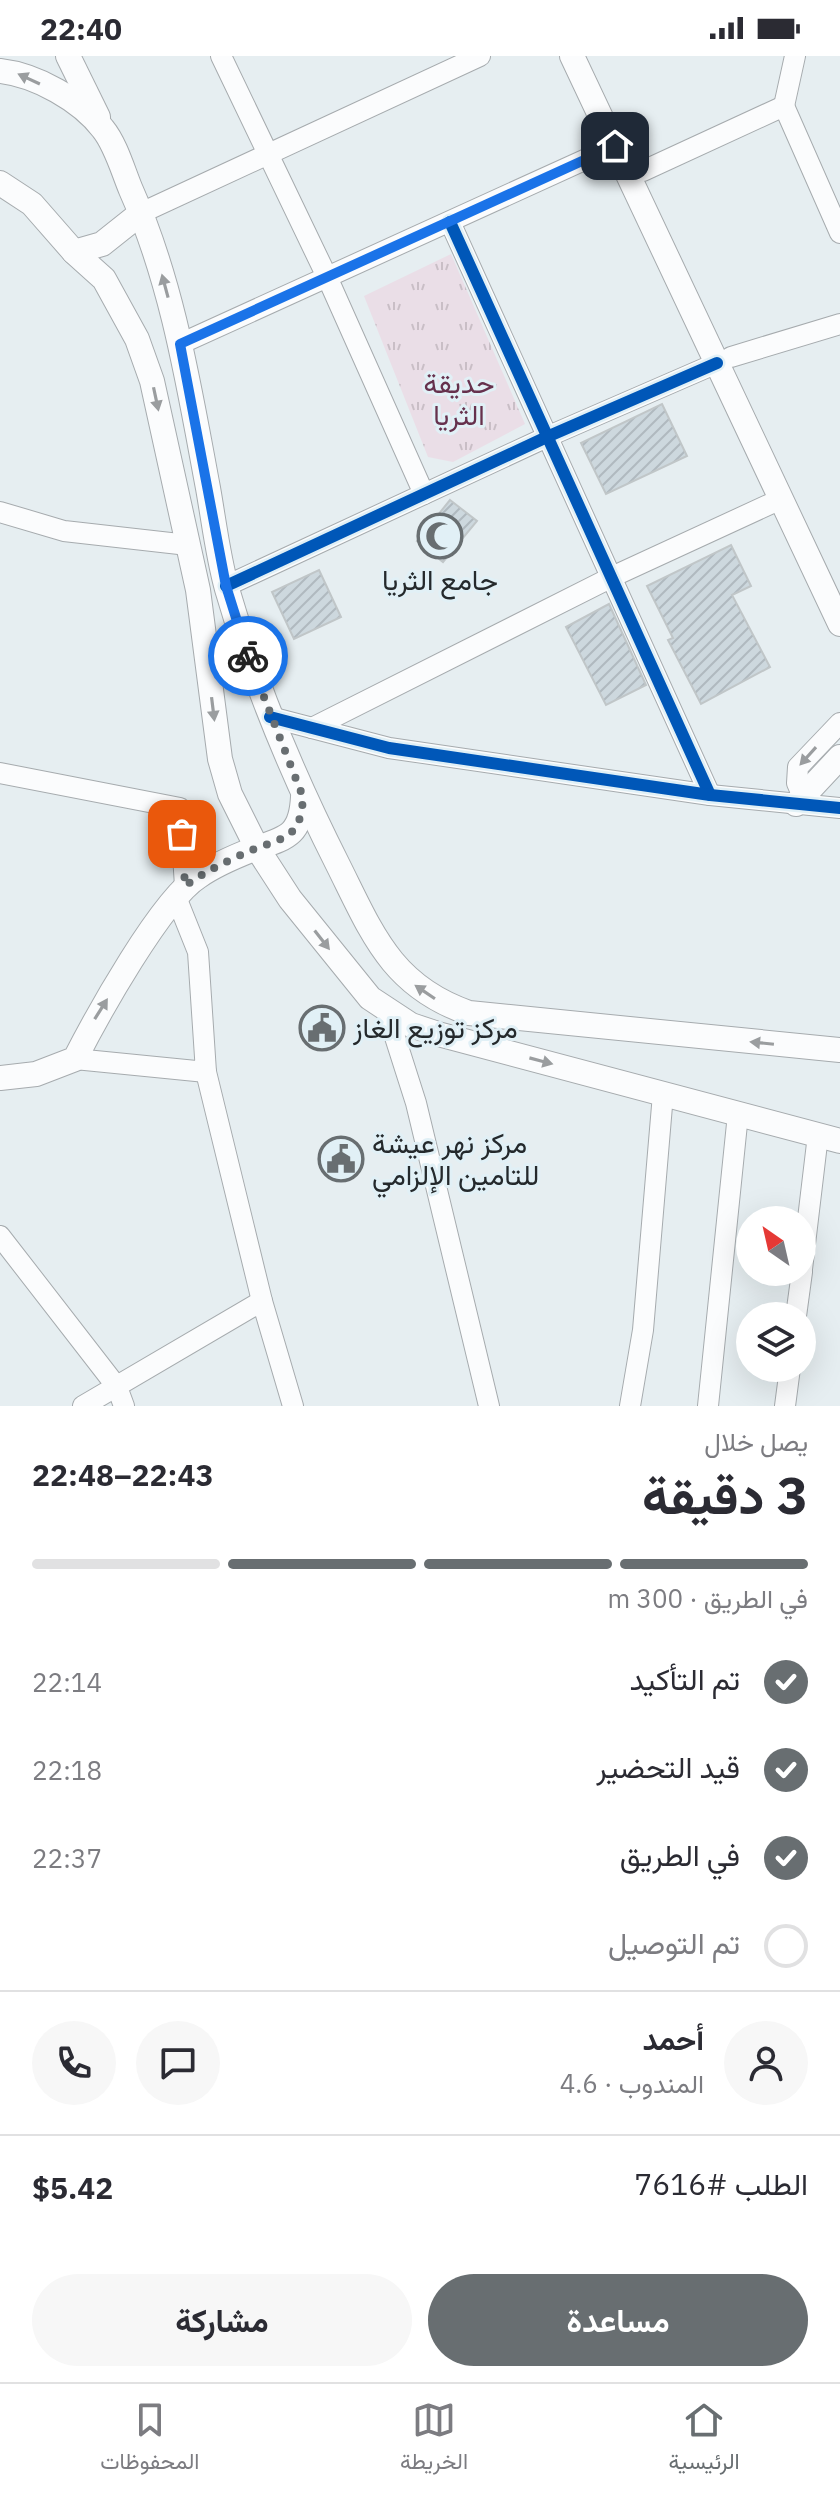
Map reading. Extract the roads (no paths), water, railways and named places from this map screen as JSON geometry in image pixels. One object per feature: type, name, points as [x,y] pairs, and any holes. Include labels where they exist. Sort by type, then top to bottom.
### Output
[{"type":"main road","points":[[68,56],[141,213],[180,344],[226,586],[270,717],[303,797],[370,931],[388,958],[411,983],[440,1003],[469,1013],[840,1050]]},
{"type":"main road","points":[[572,56],[840,589]]},
{"type":"main road","points":[[589,56],[643,171],[781,499],[840,624]]},
{"type":"main road","points":[[0,71],[20,73],[76,103],[105,130]]},
{"type":"main road","points":[[0,183],[32,204],[74,252],[104,279],[137,339],[152,381],[198,590],[220,759],[230,794],[277,882],[370,998],[387,1012],[438,1034],[829,1138]]},
{"type":"main road","points":[[74,252],[102,244],[141,213]]},
{"type":"main road","points":[[799,800],[840,757]]},
{"type":"main road","points":[[0,1078],[36,1074],[75,1059],[96,1017],[180,891],[207,871],[257,848],[286,839],[296,827],[303,797]]},
{"type":"street","points":[[221,56],[328,279],[424,494]]},
{"type":"street","points":[[141,213],[480,56]]},
{"type":"street","points":[[795,56],[784,106],[840,233]]},
{"type":"street","points":[[643,171],[784,106]]},
{"type":"street","points":[[180,344],[615,146]]},
{"type":"street","points":[[450,222],[614,576],[710,795]]},
{"type":"street","points":[[226,586],[549,436],[724,360],[840,324]]},
{"type":"street","points":[[312,728],[614,576],[781,499]]},
{"type":"street","points":[[0,512],[64,531],[188,545]]},
{"type":"street","points":[[270,717],[389,748],[710,795],[799,800],[840,808]]},
{"type":"street","points":[[799,800],[798,767],[840,723]]},
{"type":"street","points":[[0,773],[180,808],[180,891],[198,952],[206,1072],[262,1301],[293,1406]]},
{"type":"street","points":[[387,1012],[416,1103],[489,1406]]},
{"type":"street","points":[[75,1059],[206,1072]]},
{"type":"street","points":[[630,1406],[643,1330],[663,1094]]},
{"type":"street","points":[[708,1406],[738,1114]]},
{"type":"street","points":[[815,1206],[829,1138]]},
{"type":"street","points":[[0,1236],[7,1258],[121,1397]]},
{"type":"street","points":[[83,1406],[121,1397],[262,1301]]},
{"type":"street","points":[[785,1406],[788,1382]]},
{"type":"place","name":"جامع الثريا","points":[[440,536]]},
{"type":"place","name":"مركز توزيع الغاز","points":[[322,1028]]},
{"type":"place","name":"مركز نهر عيشة للتامين الإلزامي","points":[[341,1159]]},
{"type":"park label","name":"حديقة الثريا","points":[[459,399]]}]
